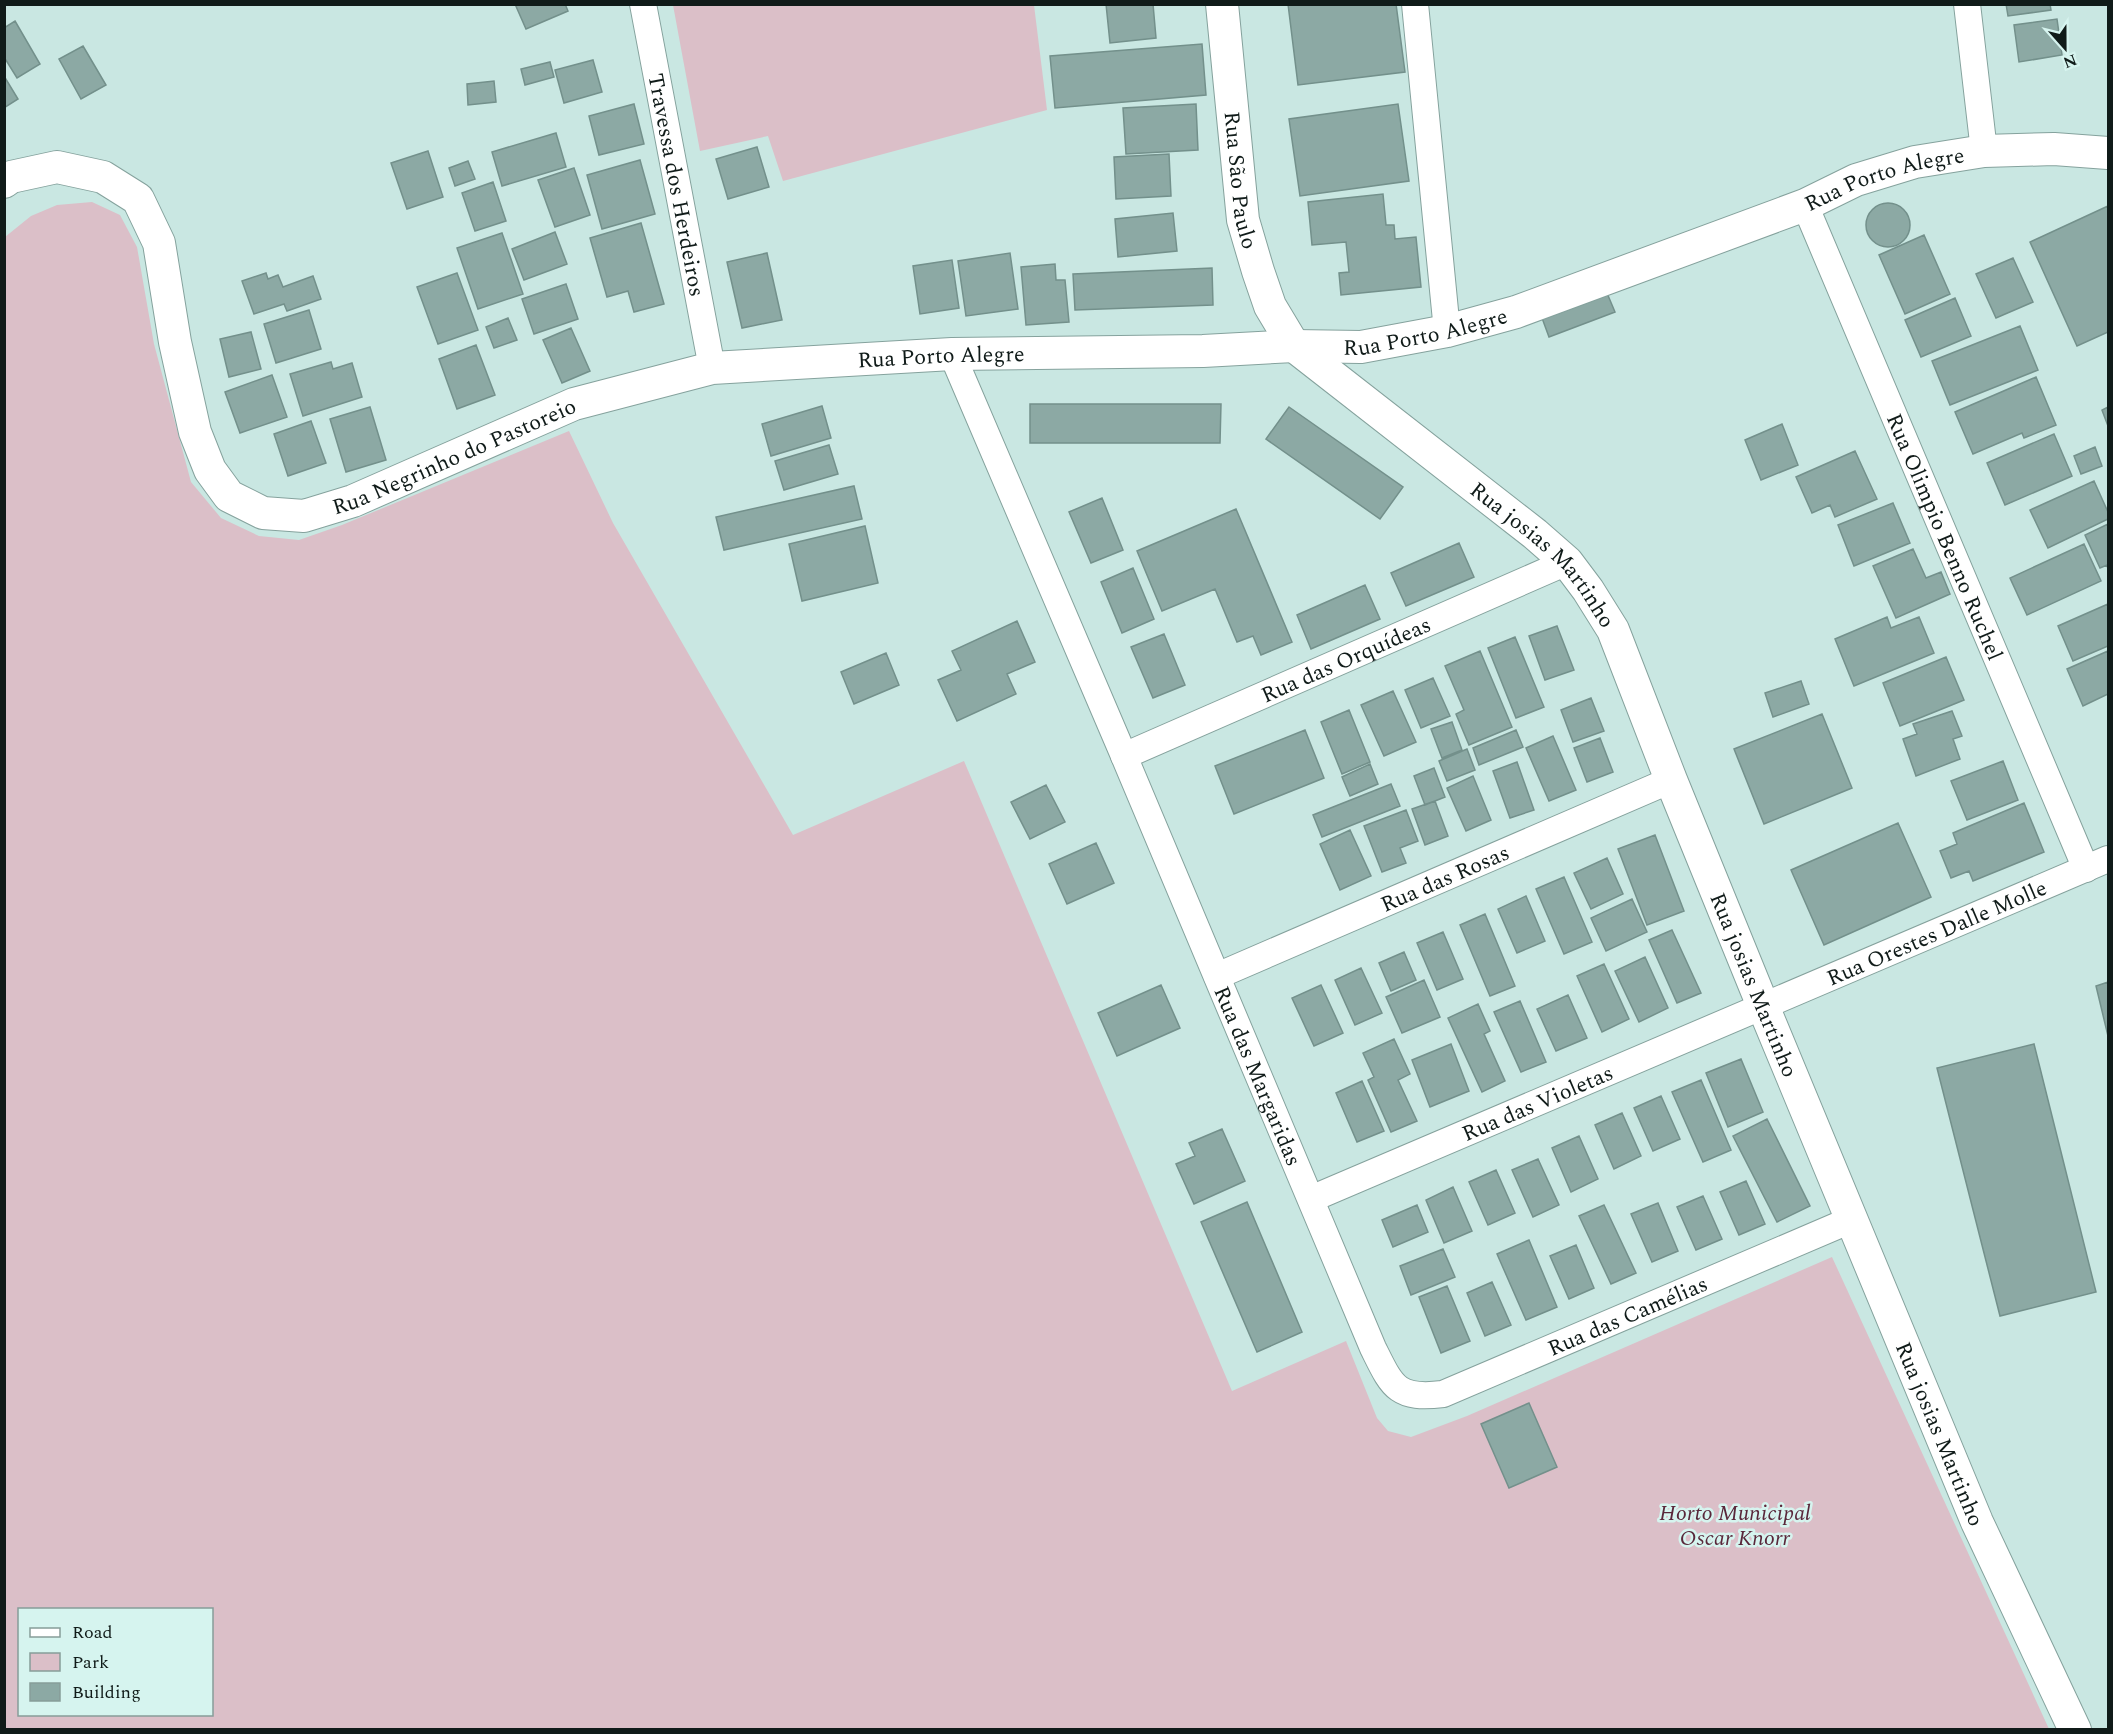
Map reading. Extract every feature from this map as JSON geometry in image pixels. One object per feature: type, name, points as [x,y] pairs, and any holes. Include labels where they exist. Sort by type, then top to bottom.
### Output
[{"type":"street","name":"Travessa dos Herdeiros","points":[[643,4],[712,368]]},
{"type":"street","name":"Rua São Paulo","points":[[1222,4],[1244,220],[1270,306],[1294,346]]},
{"type":"street","points":[[1415,4],[1446,331]]},
{"type":"street","points":[[1967,4],[1984,151]]},
{"type":"street","name":"Rua Porto Alegre","points":[[712,368],[952,354],[1203,351],[1294,346],[1361,347],[1446,331],[1515,312],[1805,205],[1856,180],[1915,162],[1984,151],[2054,149],[2109,153]]},
{"type":"street","name":"Rua Negrinho do Pastoreio","points":[[4,182],[11,177],[57,167],[103,177],[138,199],[159,243],[175,342],[195,432],[210,470],[229,496],[263,513],[304,516],[353,501],[574,404],[712,368]]},
{"type":"street","name":"Rua Olimpio Benno Ruchel","points":[[1805,205],[2097,864]]},
{"type":"street","name":"Rua josias Martinho","points":[[1294,346],[1535,534],[1566,562],[1588,590],[1613,630],[1763,1006],[1977,1522],[2075,1730]]},
{"type":"street","name":"Rua das Margaridas","points":[[952,354],[1373,1348],[1388,1377],[1400,1391]]},
{"type":"street","name":"Rua das Orquídeas","points":[[1124,756],[1566,562]]},
{"type":"street","name":"Rua das Rosas","points":[[1217,976],[1671,780]]},
{"type":"street","name":"Rua Orestes Dalle Molle","points":[[1763,1006],[2097,864]]},
{"type":"street","name":"Rua das Violetas","points":[[1311,1199],[1763,1006]]},
{"type":"street","name":"Rua das Camélias","points":[[1400,1391],[1421,1397],[1443,1394],[1853,1219]]},
{"type":"green space","points":[[673,5],[1034,5],[1047,110],[783,181],[768,136],[700,151]]},
{"type":"green space","name":"Horto Municipal Oscar Knorr","points":[[92,202],[120,215],[137,247],[154,344],[191,482],[221,518],[259,536],[299,540],[342,525],[569,431],[613,523],[793,835],[964,761],[1232,1391],[1346,1341],[1377,1418],[1388,1431],[1411,1437],[1467,1416],[1832,1257],[2049,1729],[5,1730],[5,237],[31,216],[57,205]]},
{"type":"building","points":[[515,4],[565,4],[568,11],[526,29]]},
{"type":"building","points":[[1106,4],[1153,4],[1156,38],[1110,43]]},
{"type":"building","points":[[1288,4],[1396,4],[1405,72],[1298,85]]},
{"type":"building","points":[[2006,4],[2050,4],[2051,10],[2008,16]]},
{"type":"building","points":[[2057,19],[2062,55],[2019,62],[2014,25]]},
{"type":"building","points":[[15,21],[40,64],[17,78],[4,57],[4,28]]},
{"type":"building","points":[[1202,44],[1206,95],[1055,108],[1050,56]]},
{"type":"building","points":[[83,46],[106,85],[81,99],[59,59]]},
{"type":"building","points":[[593,60],[602,92],[564,103],[555,70]]},
{"type":"building","points":[[550,62],[554,77],[525,85],[521,69]]},
{"type":"building","points":[[4,76],[18,99],[4,108]]},
{"type":"building","points":[[494,81],[496,102],[468,105],[467,84]]},
{"type":"building","points":[[634,104],[644,144],[599,155],[589,116]]},
{"type":"building","points":[[1196,104],[1198,150],[1126,154],[1123,108]]},
{"type":"building","points":[[1398,104],[1409,181],[1300,196],[1289,119]]},
{"type":"building","points":[[556,133],[566,167],[502,186],[492,152]]},
{"type":"building","points":[[757,147],[769,187],[728,199],[716,159]]},
{"type":"building","points":[[428,151],[443,197],[407,209],[391,163]]},
{"type":"building","points":[[1169,154],[1171,196],[1116,199],[1114,157]]},
{"type":"building","points":[[640,160],[655,214],[602,229],[587,175]]},
{"type":"building","points":[[468,161],[475,179],[455,186],[449,168]]},
{"type":"building","points":[[574,168],[590,215],[555,227],[538,180]]},
{"type":"building","points":[[493,182],[506,221],[475,231],[462,193]]},
{"type":"building","points":[[1383,194],[1386,225],[1394,225],[1395,239],[1416,237],[1421,287],[1341,295],[1339,273],[1349,272],[1346,242],[1312,245],[1308,202]]},
{"type":"building","points":[[1888,203],[1903,210],[1910,225],[1903,240],[1888,247],[1873,240],[1866,225],[1873,210]]},
{"type":"building","points":[[2108,206],[2108,332],[2077,346],[2030,242]]},
{"type":"building","points":[[1173,213],[1177,251],[1118,257],[1115,219]]},
{"type":"building","points":[[641,223],[664,304],[634,312],[628,291],[607,297],[590,238]]},
{"type":"building","points":[[555,232],[567,264],[524,280],[512,249]]},
{"type":"building","points":[[502,233],[523,294],[478,309],[457,248]]},
{"type":"building","points":[[1924,235],[1950,294],[1905,314],[1879,255]]},
{"type":"building","points":[[767,253],[782,320],[742,328],[727,262]]},
{"type":"building","points":[[1010,253],[1018,309],[966,316],[958,261]]},
{"type":"building","points":[[2013,258],[2033,302],[1996,318],[1976,274]]},
{"type":"building","points":[[952,260],[959,308],[920,314],[913,266]]},
{"type":"building","points":[[1055,264],[1056,280],[1065,280],[1069,322],[1026,325],[1021,267]]},
{"type":"building","points":[[1212,268],[1213,305],[1075,310],[1073,274]]},
{"type":"building","points":[[266,273],[268,279],[278,275],[283,287],[313,276],[321,299],[287,311],[284,304],[254,314],[242,281]]},
{"type":"building","points":[[457,273],[478,330],[438,344],[417,287]]},
{"type":"building","points":[[566,284],[578,319],[534,334],[522,299]]},
{"type":"building","points":[[1607,293],[1615,312],[1549,337],[1542,318]]},
{"type":"building","points":[[1955,298],[1971,336],[1921,357],[1905,320]]},
{"type":"building","points":[[309,310],[321,349],[276,363],[264,324]]},
{"type":"building","points":[[508,318],[517,340],[494,348],[486,327]]},
{"type":"building","points":[[2020,326],[2038,370],[1950,405],[1932,361]]},
{"type":"building","points":[[571,328],[590,371],[562,383],[543,340]]},
{"type":"building","points":[[251,332],[261,369],[229,377],[220,339]]},
{"type":"building","points":[[476,345],[495,395],[457,409],[439,359]]},
{"type":"building","points":[[331,362],[333,369],[352,363],[362,397],[303,416],[290,374]]},
{"type":"building","points":[[272,375],[287,417],[240,433],[225,392]]},
{"type":"building","points":[[2036,377],[2056,425],[2024,438],[2022,433],[1973,454],[1955,412]]},
{"type":"building","points":[[1030,404],[1221,404],[1220,443],[1030,443]]},
{"type":"building","points":[[822,406],[831,438],[771,456],[762,424]]},
{"type":"building","points":[[370,407],[386,460],[346,472],[330,419]]},
{"type":"building","points":[[1289,407],[1403,487],[1380,519],[1266,439]]},
{"type":"building","points":[[2108,407],[2108,426],[2102,410]]},
{"type":"building","points":[[311,421],[326,463],[288,476],[274,434]]},
{"type":"building","points":[[1782,424],[1798,465],[1761,480],[1745,440]]},
{"type":"building","points":[[2054,434],[2072,476],[2005,505],[1987,463]]},
{"type":"building","points":[[829,445],[838,474],[784,490],[775,461]]},
{"type":"building","points":[[2095,447],[2102,466],[2081,474],[2074,456]]},
{"type":"building","points":[[1855,451],[1877,499],[1835,517],[1830,505],[1812,513],[1796,477]]},
{"type":"building","points":[[2094,481],[2108,512],[2108,519],[2048,548],[2030,510]]},
{"type":"building","points":[[854,486],[862,519],[724,550],[716,517]]},
{"type":"building","points":[[1102,498],[1123,550],[1091,563],[1069,512]]},
{"type":"building","points":[[1893,503],[1910,543],[1854,566],[1838,525]]},
{"type":"building","points":[[1236,509],[1292,642],[1261,655],[1253,636],[1237,642],[1215,589],[1162,611],[1137,551]]},
{"type":"building","points":[[2108,524],[2108,569],[2107,565],[2100,568],[2085,535]]},
{"type":"building","points":[[865,526],[878,583],[802,601],[789,544]]},
{"type":"building","points":[[1459,543],[1474,577],[1406,606],[1391,573]]},
{"type":"building","points":[[2084,544],[2101,581],[2027,615],[2010,578]]},
{"type":"building","points":[[1913,549],[1926,578],[1941,572],[1950,594],[1896,618],[1873,566]]},
{"type":"building","points":[[1133,568],[1154,619],[1122,633],[1101,582]]},
{"type":"building","points":[[1365,585],[1380,619],[1311,649],[1297,615]]},
{"type":"building","points":[[2108,604],[2108,646],[2073,661],[2058,626]]},
{"type":"building","points":[[1887,617],[1891,628],[1919,617],[1934,653],[1854,686],[1835,639]]},
{"type":"building","points":[[1017,621],[1035,662],[1007,674],[1016,694],[957,721],[938,680],[961,670],[952,651]]},
{"type":"building","points":[[1557,626],[1574,670],[1545,680],[1529,636]]},
{"type":"building","points":[[1164,634],[1185,685],[1153,698],[1131,647]]},
{"type":"building","points":[[1515,637],[1544,707],[1516,718],[1488,648]]},
{"type":"building","points":[[1480,651],[1512,727],[1469,745],[1456,714],[1464,710],[1445,666]]},
{"type":"building","points":[[2108,651],[2108,694],[2083,706],[2067,669]]},
{"type":"building","points":[[886,653],[899,685],[854,704],[841,672]]},
{"type":"building","points":[[1946,657],[1964,700],[1900,726],[1883,683]]},
{"type":"building","points":[[1433,678],[1450,716],[1421,728],[1405,690]]},
{"type":"building","points":[[1801,681],[1809,704],[1773,717],[1765,693]]},
{"type":"building","points":[[1393,691],[1416,742],[1384,756],[1361,705]]},
{"type":"building","points":[[1591,698],[1604,731],[1573,742],[1561,710]]},
{"type":"building","points":[[1349,710],[1370,762],[1342,774],[1321,722]]},
{"type":"building","points":[[1952,711],[1962,736],[1953,739],[1960,759],[1916,776],[1903,739],[1917,734],[1913,724]]},
{"type":"building","points":[[1822,714],[1852,788],[1764,824],[1734,749]]},
{"type":"building","points":[[1452,722],[1462,750],[1442,758],[1431,729]]},
{"type":"building","points":[[1305,730],[1324,778],[1234,814],[1215,766]]},
{"type":"building","points":[[1516,730],[1523,747],[1479,765],[1473,748]]},
{"type":"building","points":[[1553,736],[1576,790],[1549,801],[1526,748]]},
{"type":"building","points":[[1600,738],[1613,772],[1587,782],[1574,748]]},
{"type":"building","points":[[1467,749],[1475,770],[1447,781],[1439,761]]},
{"type":"building","points":[[2003,761],[2018,800],[1967,820],[1951,781]]},
{"type":"building","points":[[1517,762],[1534,810],[1510,818],[1493,771]]},
{"type":"building","points":[[1370,764],[1378,784],[1350,796],[1342,777]]},
{"type":"building","points":[[1434,768],[1445,797],[1425,805],[1414,776]]},
{"type":"building","points":[[1473,776],[1491,820],[1466,831],[1447,788]]},
{"type":"building","points":[[1391,784],[1400,806],[1322,837],[1313,815]]},
{"type":"building","points":[[1046,785],[1065,822],[1030,839],[1011,802]]},
{"type":"building","points":[[1435,801],[1448,836],[1425,845],[1412,809]]},
{"type":"building","points":[[2024,803],[2044,852],[1973,881],[1969,871],[1951,878],[1940,851],[1957,844],[1953,833]]},
{"type":"building","points":[[1406,810],[1418,841],[1400,848],[1406,863],[1382,872],[1364,826]]},
{"type":"building","points":[[1898,823],[1931,897],[1824,945],[1791,870]]},
{"type":"building","points":[[1350,830],[1371,876],[1340,890],[1320,844]]},
{"type":"building","points":[[1655,835],[1684,911],[1647,925],[1618,849]]},
{"type":"building","points":[[1096,843],[1114,883],[1067,904],[1049,864]]},
{"type":"building","points":[[1607,858],[1623,894],[1591,909],[1574,873]]},
{"type":"building","points":[[1564,877],[1592,942],[1564,954],[1536,889]]},
{"type":"building","points":[[1526,896],[1545,941],[1517,953],[1498,909]]},
{"type":"building","points":[[1632,899],[1647,932],[1606,951],[1591,918]]},
{"type":"building","points":[[1485,914],[1515,986],[1490,996],[1460,925]]},
{"type":"building","points":[[1672,930],[1701,993],[1677,1003],[1649,940]]},
{"type":"building","points":[[1443,932],[1463,979],[1437,990],[1417,943]]},
{"type":"building","points":[[1404,952],[1416,980],[1391,991],[1379,963]]},
{"type":"building","points":[[1645,957],[1668,1008],[1639,1022],[1615,971]]},
{"type":"building","points":[[1604,964],[1629,1019],[1602,1032],[1577,976]]},
{"type":"building","points":[[1361,968],[1382,1013],[1355,1025],[1335,980]]},
{"type":"building","points":[[1424,980],[1440,1017],[1402,1033],[1386,997]]},
{"type":"building","points":[[2108,982],[2108,1036],[2096,986]]},
{"type":"building","points":[[1161,985],[1180,1028],[1117,1056],[1098,1013]]},
{"type":"building","points":[[1321,985],[1343,1033],[1314,1046],[1292,998]]},
{"type":"building","points":[[1568,995],[1587,1038],[1556,1051],[1537,1009]]},
{"type":"building","points":[[1520,1001],[1546,1062],[1521,1072],[1494,1012]]},
{"type":"building","points":[[1478,1004],[1490,1031],[1484,1034],[1505,1081],[1482,1092],[1448,1018]]},
{"type":"building","points":[[1394,1039],[1410,1074],[1398,1080],[1417,1121],[1391,1132],[1368,1080],[1374,1077],[1363,1053]]},
{"type":"building","points":[[1451,1044],[1469,1091],[1430,1107],[1412,1060]]},
{"type":"building","points":[[2034,1044],[2096,1292],[2000,1316],[1937,1068]]},
{"type":"building","points":[[1741,1059],[1763,1112],[1728,1127],[1706,1073]]},
{"type":"building","points":[[1701,1080],[1731,1150],[1703,1162],[1672,1092]]},
{"type":"building","points":[[1362,1081],[1384,1131],[1357,1142],[1336,1093]]},
{"type":"building","points":[[1661,1096],[1680,1139],[1653,1151],[1634,1108]]},
{"type":"building","points":[[1622,1113],[1641,1156],[1614,1169],[1595,1125]]},
{"type":"building","points":[[1767,1119],[1810,1206],[1777,1222],[1733,1136]]},
{"type":"building","points":[[1222,1129],[1245,1181],[1194,1204],[1176,1164],[1195,1156],[1189,1143]]},
{"type":"building","points":[[1579,1136],[1598,1179],[1571,1192],[1552,1148]]},
{"type":"building","points":[[1538,1159],[1559,1205],[1533,1217],[1512,1170]]},
{"type":"building","points":[[1496,1170],[1515,1213],[1488,1225],[1469,1182]]},
{"type":"building","points":[[1746,1181],[1765,1224],[1739,1235],[1720,1192]]},
{"type":"building","points":[[1453,1187],[1472,1231],[1444,1243],[1426,1200]]},
{"type":"building","points":[[1703,1196],[1722,1239],[1696,1250],[1677,1207]]},
{"type":"building","points":[[1247,1202],[1302,1332],[1257,1352],[1201,1222]]},
{"type":"building","points":[[1658,1203],[1678,1251],[1652,1262],[1631,1214]]},
{"type":"building","points":[[1417,1205],[1428,1232],[1393,1247],[1382,1220]]},
{"type":"building","points":[[1604,1205],[1636,1273],[1611,1284],[1579,1216]]},
{"type":"building","points":[[1529,1240],[1557,1307],[1526,1320],[1497,1254]]},
{"type":"building","points":[[1576,1245],[1594,1288],[1569,1299],[1550,1256]]},
{"type":"building","points":[[1443,1249],[1455,1277],[1411,1295],[1400,1266]]},
{"type":"building","points":[[1492,1282],[1511,1325],[1485,1336],[1467,1293]]},
{"type":"building","points":[[1447,1286],[1470,1341],[1441,1353],[1419,1297]]},
{"type":"building","points":[[1529,1403],[1557,1467],[1509,1488],[1481,1424]]}]
